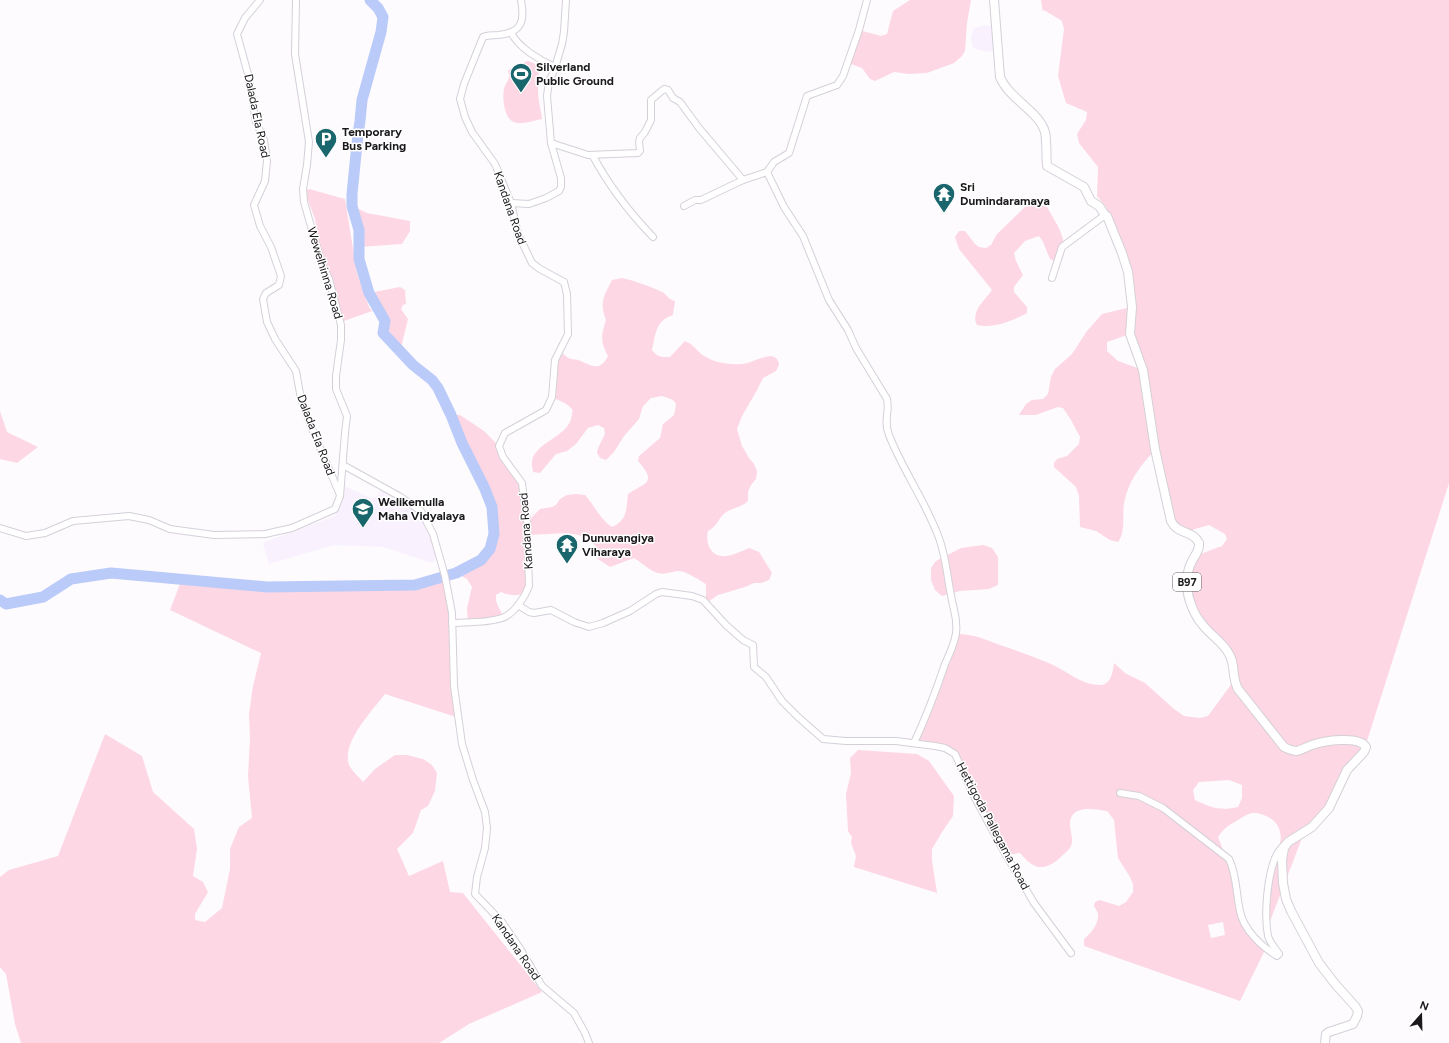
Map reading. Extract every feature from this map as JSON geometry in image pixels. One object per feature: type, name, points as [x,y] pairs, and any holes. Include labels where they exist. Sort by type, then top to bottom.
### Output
[{"type":"main road","name":"B97","points":[[994,0],[1000,76],[1004,85],[1034,116],[1044,131],[1047,166],[1084,187],[1091,201],[1099,206],[1107,216],[1128,272],[1132,307],[1130,334],[1143,370],[1155,449],[1171,521],[1174,527],[1194,537],[1199,543],[1198,551],[1190,564],[1188,573],[1187,587],[1192,606],[1201,624],[1230,654],[1233,664],[1234,682],[1238,689],[1284,748],[1296,751],[1311,745],[1343,740],[1362,742],[1366,746],[1364,752],[1347,770],[1330,808],[1312,827],[1288,842]]},
{"type":"main road","points":[[1288,842],[1284,848],[1282,865],[1286,899],[1319,963],[1358,1011],[1353,1024],[1326,1034],[1325,1043]]},
{"type":"street","name":"Dalada Ela Road","points":[[260,0],[245,18],[237,34],[248,74],[256,122],[264,140],[267,161],[265,181],[254,205],[260,226],[272,247],[281,276],[279,285],[266,293],[263,299],[267,322],[275,339],[296,371],[301,399],[340,496]]},
{"type":"street","name":"Wewelhinna Road","points":[[0,528],[26,536],[45,533],[73,521],[129,516],[149,520],[170,530],[214,535],[266,534],[292,528],[335,509],[340,496],[344,433],[347,416],[338,394],[336,384],[341,340],[340,324],[329,279],[321,261],[308,217],[303,189],[309,142],[295,54],[296,0]]},
{"type":"street","points":[[521,0],[523,10],[522,24],[519,28],[511,32],[514,38],[524,48],[546,63],[555,67]]},
{"type":"street","points":[[511,203],[529,204],[546,198],[560,189],[561,178],[551,143],[548,96],[549,81],[562,44],[566,0]]},
{"type":"street","points":[[684,206],[696,200],[701,200],[743,180],[767,172],[774,162],[789,153],[807,96],[837,85],[844,76],[867,0]]},
{"type":"street","name":"Kandana Road","points":[[511,32],[482,37],[464,84],[460,99],[465,117],[472,132],[495,164],[511,203],[518,234],[532,263],[565,283],[567,289],[568,334],[555,360],[552,397],[546,410],[505,433],[499,446],[503,458],[522,483],[527,521],[529,586],[526,594],[518,604],[503,618],[488,621],[452,623],[454,686],[462,744],[472,780],[485,812],[487,828],[485,848],[477,877],[475,894],[502,922],[521,950],[542,986],[574,1013],[589,1043]]},
{"type":"street","points":[[551,143],[593,156],[604,154],[638,153],[640,151],[640,138],[651,120],[651,100],[664,90],[668,90],[673,98],[680,102],[699,128],[743,180]]},
{"type":"street","points":[[593,156],[605,177],[629,211],[653,237]]},
{"type":"street","points":[[767,172],[784,207],[802,236],[829,300],[848,330],[856,348],[887,399],[889,405],[886,423],[889,434],[905,471],[925,506],[939,538],[947,568],[951,595],[957,616],[956,634],[929,710],[914,743]]},
{"type":"street","points":[[1052,278],[1062,247],[1105,215]]},
{"type":"street","points":[[343,465],[399,496],[421,511],[434,534],[448,593],[452,623]]},
{"type":"street","name":"Hettigoda Pallegama Road","points":[[518,604],[529,612],[534,613],[551,610],[574,622],[589,627],[603,623],[662,592],[698,597],[706,603],[726,625],[743,640],[752,645],[754,667],[766,677],[782,701],[823,739],[846,741],[896,741],[945,748],[954,754],[974,796],[1034,903],[1071,953]]},
{"type":"street","points":[[1120,793],[1139,796],[1163,808],[1229,859],[1234,872],[1240,912],[1243,921],[1257,939],[1277,956],[1279,954],[1268,936],[1268,886],[1277,853],[1288,842]]},
{"type":"shaded area","points":[[910,0],[971,0],[967,23],[965,51],[954,63],[927,73],[909,74],[894,72],[875,81],[870,79],[862,68],[848,63],[859,30],[881,36],[887,34],[893,11]]},
{"type":"shaded area","points":[[1041,0],[1449,0],[1449,483],[1366,744],[1360,757],[1338,791],[1304,833],[1267,929],[1270,878],[1281,840],[1279,828],[1273,820],[1265,815],[1252,813],[1228,826],[1218,837],[1225,855],[1229,859],[1243,921],[1266,948],[1240,1001],[1084,946],[1084,939],[1096,925],[1098,918],[1097,911],[1094,906],[1095,902],[1100,900],[1119,906],[1126,902],[1133,892],[1133,884],[1130,877],[1118,858],[1114,820],[1107,811],[1084,809],[1075,813],[1070,819],[1072,842],[1069,849],[1055,862],[1049,865],[1044,867],[1035,866],[1025,859],[1020,853],[1006,855],[955,754],[945,748],[914,743],[956,634],[976,637],[1025,654],[1055,666],[1083,681],[1095,685],[1104,684],[1109,680],[1114,663],[1125,673],[1145,683],[1184,716],[1200,718],[1208,716],[1233,682],[1233,664],[1201,624],[1187,587],[1195,556],[1222,546],[1227,539],[1225,534],[1209,525],[1185,532],[1174,527],[1155,450],[1140,468],[1129,487],[1123,508],[1122,533],[1118,542],[1110,540],[1096,531],[1080,527],[1079,496],[1076,487],[1054,467],[1054,463],[1057,459],[1067,456],[1079,444],[1080,437],[1071,420],[1063,408],[1058,407],[1036,415],[1019,415],[1026,404],[1032,400],[1043,399],[1048,394],[1051,377],[1055,369],[1072,354],[1087,331],[1102,314],[1131,307],[1128,272],[1105,215],[1107,208],[1097,196],[1098,167],[1079,143],[1077,134],[1086,120],[1087,112],[1066,103],[1058,76],[1064,29],[1062,21],[1044,10],[1043,12]],"holes":[[[1130,334],[1143,370],[1118,361],[1107,351],[1107,342]],[[1229,780],[1242,785],[1242,798],[1238,807],[1221,809],[1195,800],[1193,790],[1199,782]],[[1223,922],[1225,935],[1211,938],[1208,925]]]},
{"type":"shaded area","points":[[986,25],[997,28],[998,50],[986,52],[973,48],[971,38],[974,28]]},
{"type":"shaded area","name":"Silverland Public Ground","points":[[527,61],[532,62],[538,68],[538,94],[542,119],[517,123],[509,119],[505,109],[503,98],[504,89],[509,79],[508,71],[513,67]]},
{"type":"shaded area","points":[[309,189],[345,199],[357,273],[369,307],[372,311],[344,321],[333,282],[320,251],[315,219],[306,195],[307,190]]},
{"type":"shaded area","points":[[1039,202],[1047,207],[1059,228],[1063,239],[1064,255],[1057,262],[1050,259],[1039,236],[1025,241],[1014,253],[1023,275],[1014,287],[1014,292],[1027,307],[1027,313],[996,325],[977,325],[975,315],[979,306],[992,290],[959,249],[955,237],[959,231],[965,231],[975,244],[979,247],[986,248],[991,245],[997,234],[1025,207],[1030,203]]},
{"type":"shaded area","points":[[352,206],[367,213],[410,221],[410,231],[402,244],[359,247],[359,230]]},
{"type":"shaded area","points":[[622,278],[664,293],[670,299],[675,301],[673,315],[663,321],[657,329],[652,350],[658,355],[662,357],[670,357],[685,341],[691,344],[703,355],[719,362],[742,364],[769,356],[774,357],[777,360],[779,365],[776,371],[763,378],[742,416],[737,429],[742,446],[757,471],[756,479],[748,492],[748,501],[743,505],[725,513],[708,531],[707,536],[710,549],[717,555],[727,556],[749,548],[759,552],[772,573],[769,580],[761,583],[754,583],[718,595],[706,603],[706,584],[684,572],[677,571],[661,574],[655,572],[634,558],[610,567],[598,559],[595,545],[579,535],[567,533],[528,535],[526,593],[514,595],[501,592],[496,595],[496,602],[503,618],[468,622],[467,608],[472,587],[467,579],[456,573],[481,560],[490,549],[494,534],[492,507],[485,489],[462,443],[451,415],[460,415],[484,431],[499,446],[522,483],[528,521],[540,509],[552,507],[556,505],[560,499],[567,495],[576,494],[585,495],[600,516],[612,527],[624,517],[628,494],[647,482],[647,474],[638,461],[639,456],[660,438],[663,424],[674,415],[676,405],[671,399],[662,396],[651,398],[643,406],[639,419],[624,436],[614,452],[606,460],[600,458],[597,453],[605,434],[604,428],[598,425],[588,428],[576,444],[567,451],[556,454],[540,473],[533,472],[532,466],[533,457],[537,451],[561,433],[570,421],[573,412],[569,406],[552,397],[559,350],[569,358],[595,366],[598,366],[605,361],[608,356],[602,338],[606,320],[603,308],[603,299],[612,280]]},
{"type":"shaded area","points":[[400,287],[405,290],[406,304],[403,305],[401,309],[408,319],[400,352],[383,333],[385,321],[369,293]]},
{"type":"shaded area","points":[[0,411],[7,432],[38,447],[17,463],[0,459]]},
{"type":"shaded area","name":"Welikemulla Maha Vidyalaya","points":[[344,486],[371,498],[376,497],[381,490],[384,490],[419,512],[422,515],[437,556],[435,560],[432,563],[383,547],[334,545],[269,564],[263,544],[264,542],[335,516]]},
{"type":"shaded area","points":[[983,545],[992,548],[998,557],[998,585],[989,589],[960,591],[942,596],[935,590],[931,580],[931,568],[936,561],[961,548]]},
{"type":"shaded area","points":[[445,576],[452,613],[459,718],[385,694],[353,737],[349,747],[349,765],[363,782],[375,769],[395,755],[407,755],[423,759],[432,765],[437,773],[435,791],[428,806],[421,810],[413,833],[397,849],[409,876],[443,861],[450,892],[463,893],[542,992],[469,1024],[439,1043],[21,1043],[15,1024],[6,974],[0,967],[0,877],[9,870],[58,856],[105,734],[142,756],[153,792],[194,829],[197,849],[193,876],[203,882],[208,892],[195,914],[195,920],[205,922],[222,908],[230,869],[230,849],[239,827],[252,818],[248,776],[250,739],[249,714],[253,686],[261,653],[170,610],[182,579],[267,587],[415,585]]},
{"type":"shaded area","points":[[858,750],[917,754],[929,761],[954,796],[953,816],[932,849],[932,860],[937,893],[854,867],[856,856],[851,843],[852,837],[848,831],[846,794],[851,773],[850,758]]},
{"type":"waterway","points":[[0,600],[6,604],[43,597],[71,579],[111,573],[267,587],[415,585],[456,573],[481,560],[490,549],[494,534],[492,507],[485,489],[462,443],[438,388],[432,380],[413,365],[383,333],[385,321],[369,293],[359,259],[359,230],[352,206],[352,194],[362,100],[381,32],[383,17],[378,8],[370,0]]},
{"type":"place","name":"Silverland Public Ground","points":[[521,94]]},
{"type":"place","name":"Temporary Bus Parking","points":[[326,158]]},
{"type":"place","name":"Sri Dumindaramaya","points":[[944,214]]},
{"type":"place","name":"Welikemulla Maha Vidyalaya","points":[[363,528]]},
{"type":"place","name":"Dunuvangiya Viharaya","points":[[567,564]]}]
